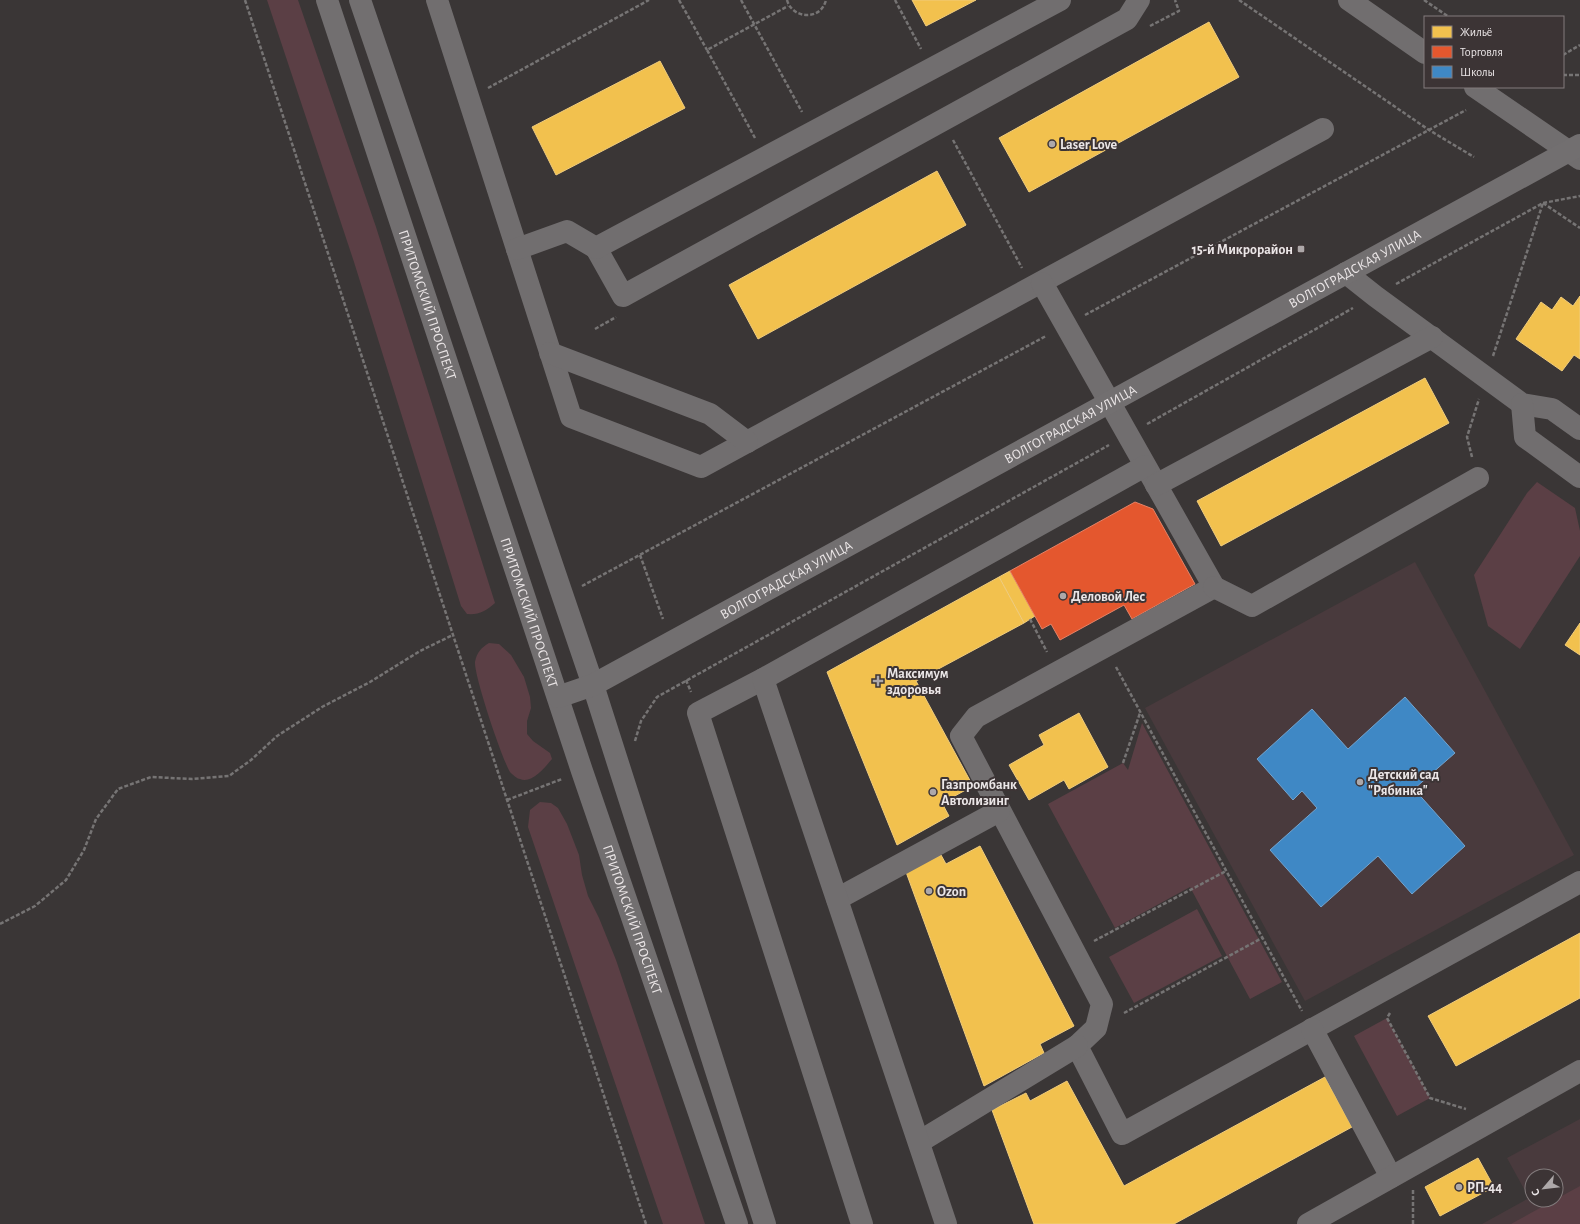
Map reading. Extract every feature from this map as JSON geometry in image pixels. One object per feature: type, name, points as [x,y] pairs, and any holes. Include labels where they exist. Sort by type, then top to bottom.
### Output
[{"type":"main road","name":"ПРИТОМСКИЙ ПРОСПЕКТ","points":[[327,0],[558,697],[737,1224]]},
{"type":"main road","points":[[360,0],[593,684],[765,1224]]},
{"type":"main road","name":"ВОЛГОГРАДСКАЯ УЛИЦА","points":[[558,697],[593,684],[1346,273],[1576,152]]},
{"type":"street","points":[[437,0],[571,417],[701,467],[1323,129]]},
{"type":"street","points":[[596,248],[1060,0]]},
{"type":"street","points":[[517,249],[567,231],[596,248],[623,296],[1128,19],[1139,0]]},
{"type":"street","points":[[1349,0],[1424,51]]},
{"type":"street","points":[[1477,88],[1576,152]]},
{"type":"street","points":[[1346,273],[1522,404],[1552,409],[1580,429]]},
{"type":"street","points":[[1037,285],[1066,325],[1214,587],[1252,606],[1478,478]]},
{"type":"street","points":[[1156,485],[1432,337]]},
{"type":"street","points":[[550,352],[710,414],[747,442]]},
{"type":"street","points":[[1522,404],[1525,437],[1580,477]]},
{"type":"street","points":[[862,1224],[698,713],[763,679],[1146,466]]},
{"type":"street","points":[[918,1142],[1077,1046],[1096,1028],[1102,1004],[999,811],[961,736],[976,717],[1214,587]]},
{"type":"street","points":[[763,679],[946,1224]]},
{"type":"street","points":[[837,899],[999,811]]},
{"type":"street","points":[[1077,1046],[1122,1134],[1580,882]]},
{"type":"street","points":[[1312,1029],[1391,1177]]},
{"type":"street","points":[[1308,1224],[1580,1071]]},
{"type":"path","points":[[245,0],[646,1224]]},
{"type":"path","points":[[468,99],[648,0]]},
{"type":"path","points":[[679,0],[765,157]]},
{"type":"path","points":[[741,0],[813,132]]},
{"type":"path","points":[[787,0],[788,6],[796,13],[807,16],[817,13],[825,5],[826,0]]},
{"type":"path","points":[[894,0],[932,69]]},
{"type":"path","points":[[1144,30],[1179,11],[1175,0]]},
{"type":"path","points":[[1239,0],[1428,130],[1474,157]]},
{"type":"path","points":[[1424,0],[1448,16]]},
{"type":"path","points":[[706,50],[788,6]]},
{"type":"path","points":[[1564,54],[1580,45]]},
{"type":"path","points":[[1564,75],[1580,75]]},
{"type":"path","points":[[581,586],[1466,110]]},
{"type":"path","points":[[950,135],[1037,285]]},
{"type":"path","points":[[634,746],[641,721],[657,698],[1543,202],[1580,196]]},
{"type":"path","points":[[1543,202],[1580,228]]},
{"type":"path","points":[[1478,478],[1467,437],[1543,202]]},
{"type":"path","points":[[640,554],[663,619]]},
{"type":"path","points":[[1030,619],[1058,672]]},
{"type":"path","points":[[0,924],[35,906],[66,880],[84,850],[96,819],[118,790],[151,777],[192,780],[229,776],[251,760],[277,736],[322,707],[370,682],[420,651],[453,634]]},
{"type":"path","points":[[1106,647],[1140,713],[1312,1029]]},
{"type":"path","points":[[1123,763],[1140,713]]},
{"type":"path","points":[[507,800],[564,778]]},
{"type":"path","points":[[1074,952],[1226,871]]},
{"type":"path","points":[[1096,1028],[1262,938]]},
{"type":"path","points":[[1391,1012],[1387,1018],[1430,1098],[1495,1119]]},
{"type":"path","points":[[1413,1186],[1413,1224]]},
{"type":"shaded area","points":[[267,0],[298,0],[376,227],[495,603],[479,613],[467,614],[461,606],[354,262]]},
{"type":"shaded area","points":[[1537,482],[1575,508],[1580,531],[1580,556],[1520,649],[1488,626],[1474,575],[1527,493]]},
{"type":"shaded area","name":"Детский сад \"Рябинка\"","points":[[1415,562],[1574,855],[1305,1001],[1145,708]]},
{"type":"shaded area","points":[[489,643],[499,644],[511,655],[524,677],[530,697],[531,708],[527,721],[527,734],[533,741],[550,753],[552,759],[538,774],[529,779],[519,779],[510,772],[489,717],[479,683],[475,662],[480,651]]},
{"type":"shaded area","points":[[1142,723],[1282,982],[1250,999],[1190,887],[1115,928],[1048,804],[1123,763],[1128,770]]},
{"type":"shaded area","points":[[540,802],[551,803],[558,808],[567,824],[579,855],[582,875],[588,896],[599,918],[616,960],[705,1224],[663,1224],[528,827],[530,810]]},
{"type":"shaded area","points":[[1197,909],[1222,956],[1134,1003],[1109,957]]},
{"type":"shaded area","points":[[1387,1018],[1430,1098],[1397,1116],[1354,1036]]},
{"type":"shaded area","points":[[1580,1119],[1580,1224],[1482,1224],[1524,1201],[1524,1208],[1564,1208],[1564,1168],[1524,1168],[1524,1189],[1507,1158]]},
{"type":"shaded area","points":[[1580,1186],[1580,1224],[1511,1224],[1540,1208],[1564,1208],[1564,1195]]},
{"type":"building: Жильё","points":[[912,0],[976,0],[926,26]]},
{"type":"building: Жильё","points":[[1209,22],[1239,77],[1029,192],[999,138]]},
{"type":"building: Жильё","points":[[660,61],[685,108],[556,175],[532,127]]},
{"type":"building: Жильё","points":[[937,171],[966,225],[758,339],[729,285]]},
{"type":"building: Жильё","points":[[1580,296],[1580,359],[1574,355],[1562,371],[1516,339],[1541,302],[1552,310],[1561,297],[1573,306]]},
{"type":"building: Жильё","points":[[1425,378],[1449,423],[1221,546],[1197,501]]},
{"type":"building: Жильё","points":[[1010,571],[1035,616],[1024,623],[999,577]]},
{"type":"building: Жильё","points":[[999,577],[1024,623],[916,681],[973,786],[942,803],[949,816],[897,845],[827,672]]},
{"type":"building: Жильё","points":[[1580,623],[1580,655],[1565,645]]},
{"type":"building: Жильё","points":[[1079,713],[1108,767],[1069,789],[1064,780],[1029,800],[1009,765],[1044,745],[1039,735]]},
{"type":"building: Жильё","points":[[980,846],[1074,1026],[1040,1044],[1044,1053],[984,1086],[906,872],[941,855],[946,864]]},
{"type":"building: Жильё","points":[[1580,933],[1580,998],[1456,1066],[1428,1016]]},
{"type":"building: Жильё","points":[[1325,1077],[1352,1127],[1174,1224],[1034,1224],[992,1110],[1026,1093],[1030,1101],[1067,1081],[1124,1186]]},
{"type":"building: Жильё","name":"РП-44","points":[[1478,1158],[1494,1187],[1440,1216],[1425,1187]]},
{"type":"building: Торговля","points":[[1135,502],[1153,509],[1195,584],[1132,619],[1124,605],[1060,640],[1051,624],[1042,629],[1010,571]]},
{"type":"building: Школы","points":[[1405,697],[1455,753],[1414,789],[1465,846],[1412,894],[1378,856],[1321,907],[1270,850],[1317,808],[1302,791],[1293,800],[1257,759],[1312,709],[1348,749]]},
{"type":"place","name":"Laser Love","points":[[1052,144]]},
{"type":"place","name":"15-й Микрорайон","points":[[1301,249]]},
{"type":"place","name":"Деловой Лес","points":[[1063,596]]},
{"type":"place","name":"Максимум здоровья","points":[[878,681]]},
{"type":"place","name":"Детский сад \"Рябинка\"","points":[[1360,782]]},
{"type":"place","name":"Газпромбанк Автолизинг","points":[[933,792]]},
{"type":"place","name":"Ozon","points":[[929,891]]},
{"type":"place","name":"РП-44","points":[[1459,1187]]}]
